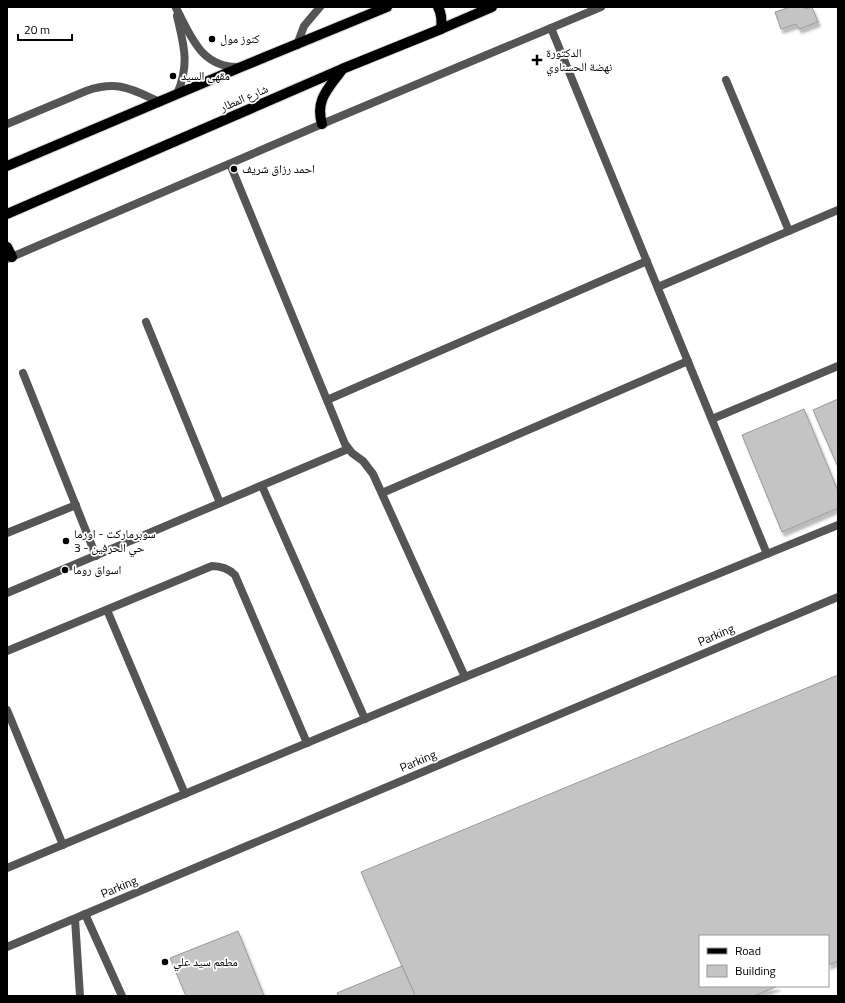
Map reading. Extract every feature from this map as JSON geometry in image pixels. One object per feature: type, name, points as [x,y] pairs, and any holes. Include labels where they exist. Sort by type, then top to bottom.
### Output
[{"type":"main road","points":[[7,166],[387,7]]},
{"type":"main road","points":[[438,7],[442,20],[441,29]]},
{"type":"main road","name":"شارع المطار","points":[[7,214],[492,7]]},
{"type":"main road","points":[[322,124],[320,116],[322,98],[326,90],[342,70]]},
{"type":"main road","points":[[7,247],[9,258]]},
{"type":"street","points":[[297,44],[304,26],[320,7]]},
{"type":"street","points":[[9,258],[601,7]]},
{"type":"street","points":[[175,8],[201,52],[207,58],[223,66],[241,67]]},
{"type":"street","points":[[175,8],[184,48],[185,60],[182,83],[177,94]]},
{"type":"street","points":[[551,28],[767,554]]},
{"type":"street","points":[[726,80],[789,231]]},
{"type":"street","points":[[7,124],[97,87],[120,86],[131,88],[160,102]]},
{"type":"street","points":[[230,164],[344,444],[363,461],[373,474],[465,677]]},
{"type":"street","points":[[658,287],[838,210]]},
{"type":"street","points":[[327,400],[647,261]]},
{"type":"street","points":[[146,322],[220,503]]},
{"type":"street","points":[[382,493],[688,361]]},
{"type":"street","points":[[712,419],[838,366]]},
{"type":"street","points":[[23,373],[96,556]]},
{"type":"street","points":[[7,594],[348,449]]},
{"type":"street","points":[[262,486],[365,719]]},
{"type":"street","points":[[7,533],[76,505]]},
{"type":"street","points":[[7,868],[465,677],[838,524]]},
{"type":"street","points":[[7,652],[212,566],[218,566],[235,575],[307,744]]},
{"type":"street","name":"Parking","points":[[7,947],[838,597]]},
{"type":"street","points":[[107,610],[185,794]]},
{"type":"street","points":[[7,710],[63,845]]},
{"type":"street","points":[[85,914],[122,996]]},
{"type":"street","points":[[75,919],[80,996]]},
{"type":"building","points":[[790,7],[804,7],[805,9],[812,7],[818,22],[799,29],[796,24],[781,29],[775,12]]},
{"type":"building","points":[[838,399],[838,467],[813,410]]},
{"type":"building","points":[[804,409],[838,491],[838,508],[782,532],[742,435]]},
{"type":"building","points":[[838,675],[838,961],[829,965],[829,935],[699,935],[699,987],[776,987],[754,996],[415,996],[361,872]]},
{"type":"building","points":[[238,931],[264,996],[186,996],[170,958]]},
{"type":"building","points":[[402,966],[415,995],[413,996],[338,996],[337,993]]},
{"type":"place","name":"كنوز مول","points":[[212,39]]},
{"type":"place","name":"الدكتورة نهضة الحسناوي","points":[[537,60]]},
{"type":"place","name":"مقهى السيد","points":[[173,76]]},
{"type":"place","name":"احمد رزاق شريف","points":[[234,169]]},
{"type":"place","name":"سوبرماركت - اورما 3 - حي الحرفين","points":[[66,541]]},
{"type":"place","name":"اسواق روما","points":[[65,570]]},
{"type":"place","name":"مطعم سيد علي","points":[[165,962]]}]
